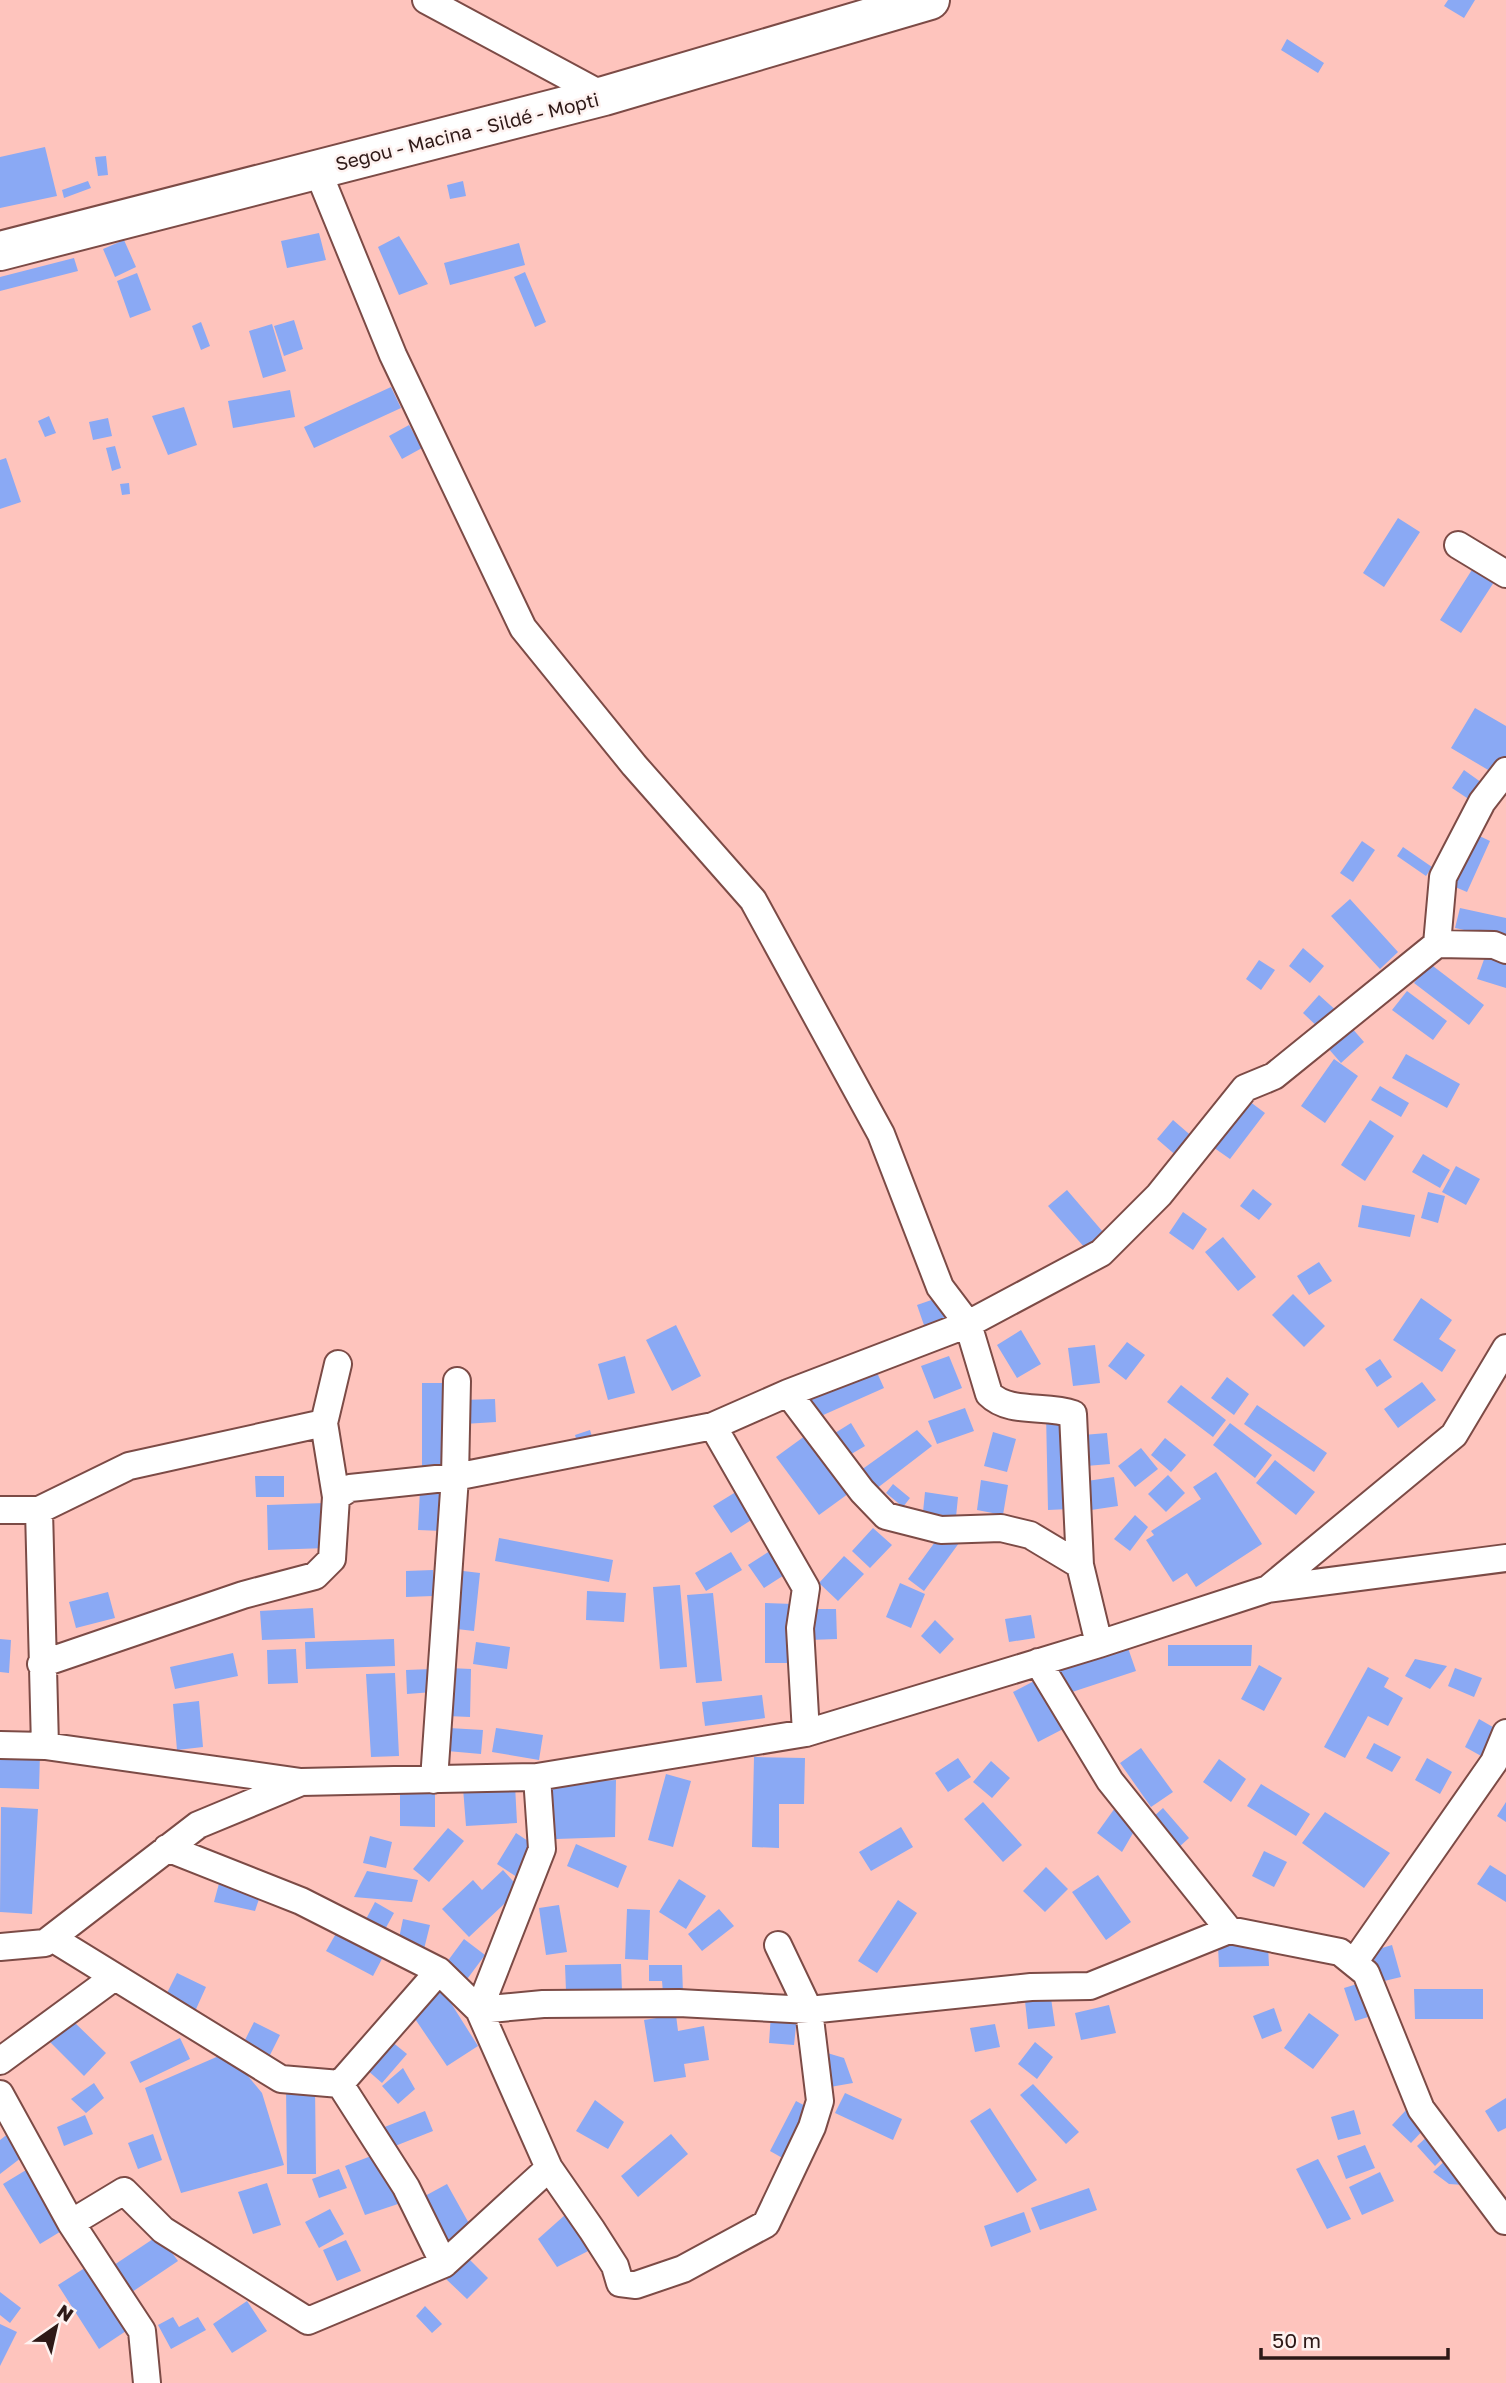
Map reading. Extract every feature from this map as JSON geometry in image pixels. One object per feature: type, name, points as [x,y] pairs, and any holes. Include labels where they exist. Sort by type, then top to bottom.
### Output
[{"type":"main road","name":"Segou - Macina - Sildé - Mopti","points":[[0,251],[604,96],[930,0]]},
{"type":"street","points":[[426,0],[604,96]]},
{"type":"street","points":[[317,169],[393,355],[523,628],[634,765],[753,900],[881,1134],[940,1287],[968,1324],[989,1394],[997,1402],[1058,1408],[1073,1414],[1080,1564],[1099,1644]]},
{"type":"street","points":[[1458,545],[1506,574]]},
{"type":"street","points":[[1437,944],[1443,877],[1482,802],[1506,771]]},
{"type":"street","points":[[336,1497],[350,1488],[455,1477],[713,1426],[788,1393],[968,1324],[1101,1253],[1159,1195],[1245,1088],[1274,1076],[1437,944],[1493,946],[1506,950]]},
{"type":"street","points":[[1268,1589],[1454,1435],[1506,1348]]},
{"type":"street","points":[[41,1664],[243,1595],[315,1576],[332,1559],[336,1497],[324,1423],[338,1364]]},
{"type":"street","points":[[434,1780],[455,1477],[457,1381]]},
{"type":"street","points":[[788,1393],[862,1491],[886,1516],[941,1530],[1001,1528],[1030,1535],[1080,1564]]},
{"type":"street","points":[[0,1510],[39,1510],[129,1465],[324,1423]]},
{"type":"street","points":[[713,1426],[806,1588],[800,1628],[806,1733]]},
{"type":"street","points":[[39,1510],[45,1746]]},
{"type":"street","points":[[0,1745],[45,1746],[301,1782],[537,1777],[806,1733],[1099,1644],[1268,1589],[1506,1558]]},
{"type":"street","points":[[1038,1662],[1110,1781],[1229,1930]]},
{"type":"street","points":[[1355,1962],[1500,1763],[1506,1733]]},
{"type":"street","points":[[479,2010],[542,1849],[537,1777]]},
{"type":"street","points":[[0,1947],[46,1943],[198,1825],[301,1782]]},
{"type":"street","points":[[167,1848],[301,1901],[439,1971],[479,2010],[549,2168],[593,2230],[615,2266],[620,2283],[636,2286],[683,2269],[766,2224],[812,2127],[820,2101],[809,2010],[778,1945]]},
{"type":"street","points":[[479,2010],[543,2004],[679,2003],[809,2010],[1031,1987],[1090,1986],[1229,1930],[1340,1952],[1366,1973],[1421,2109],[1505,2221]]},
{"type":"street","points":[[52,1938],[281,2079],[340,2084]]},
{"type":"street","points":[[340,2084],[439,1971]]},
{"type":"street","points":[[0,2061],[113,1978]]},
{"type":"street","points":[[340,2084],[405,2187],[444,2264]]},
{"type":"street","points":[[0,2094],[71,2223],[142,2331],[147,2383]]},
{"type":"street","points":[[71,2223],[124,2191],[163,2230],[308,2321],[444,2264],[549,2168]]},
{"type":"building","points":[[1448,0],[1475,0],[1464,18],[1444,6]]},
{"type":"building","points":[[1287,39],[1324,63],[1318,73],[1281,50]]},
{"type":"building","points":[[45,147],[57,196],[0,208],[0,157]]},
{"type":"building","points":[[106,156],[108,175],[98,176],[95,157]]},
{"type":"building","points":[[88,181],[91,188],[64,198],[62,190]]},
{"type":"building","points":[[463,181],[466,196],[450,199],[447,185]]},
{"type":"building","points":[[319,233],[326,260],[287,268],[281,241]]},
{"type":"building","points":[[399,236],[428,284],[399,295],[378,247]]},
{"type":"building","points":[[124,240],[136,267],[115,277],[103,249]]},
{"type":"building","points":[[519,243],[525,265],[450,285],[444,263]]},
{"type":"building","points":[[74,258],[78,271],[0,291],[0,277]]},
{"type":"building","points":[[525,272],[546,322],[535,327],[514,277]]},
{"type":"building","points":[[137,273],[151,310],[130,318],[117,281]]},
{"type":"building","points":[[294,320],[303,349],[284,356],[274,326]]},
{"type":"building","points":[[201,322],[210,346],[201,350],[192,326]]},
{"type":"building","points":[[272,324],[286,371],[263,378],[249,331]]},
{"type":"building","points":[[391,387],[401,408],[314,448],[304,427]]},
{"type":"building","points":[[290,390],[295,417],[233,428],[228,401]]},
{"type":"building","points":[[184,407],[197,445],[168,455],[152,416]]},
{"type":"building","points":[[49,416],[56,433],[45,437],[38,421]]},
{"type":"building","points":[[108,418],[112,436],[93,440],[89,422]]},
{"type":"building","points":[[409,425],[422,448],[402,459],[389,436]]},
{"type":"building","points":[[115,446],[121,468],[112,471],[106,448]]},
{"type":"building","points":[[6,458],[21,502],[0,509],[0,460]]},
{"type":"building","points":[[129,483],[130,494],[122,495],[120,484]]},
{"type":"building","points":[[1398,518],[1420,532],[1384,587],[1363,573]]},
{"type":"building","points":[[1475,565],[1496,579],[1461,633],[1440,620]]},
{"type":"building","points":[[1475,708],[1506,726],[1506,756],[1495,774],[1451,748]]},
{"type":"building","points":[[1464,770],[1485,785],[1473,802],[1452,788]]},
{"type":"building","points":[[1471,832],[1490,841],[1467,892],[1448,884]]},
{"type":"building","points":[[1362,841],[1375,850],[1353,882],[1340,873]]},
{"type":"building","points":[[1403,847],[1432,867],[1426,876],[1397,856]]},
{"type":"building","points":[[1350,899],[1398,952],[1380,969],[1331,916]]},
{"type":"building","points":[[1460,908],[1506,918],[1506,939],[1455,928]]},
{"type":"building","points":[[1303,948],[1324,966],[1310,983],[1289,966]]},
{"type":"building","points":[[1487,951],[1506,958],[1506,988],[1477,979]]},
{"type":"building","points":[[1259,960],[1275,970],[1261,990],[1246,979]]},
{"type":"building","points":[[1429,963],[1484,1005],[1469,1025],[1414,983]]},
{"type":"building","points":[[1407,991],[1447,1021],[1433,1040],[1392,1010]]},
{"type":"building","points":[[1319,995],[1340,1014],[1322,1031],[1303,1013]]},
{"type":"building","points":[[1351,1027],[1364,1042],[1341,1063],[1327,1047]]},
{"type":"building","points":[[1406,1054],[1460,1084],[1447,1108],[1392,1078]]},
{"type":"building","points":[[1334,1059],[1358,1076],[1325,1123],[1301,1106]]},
{"type":"building","points":[[1380,1086],[1409,1103],[1401,1117],[1371,1100]]},
{"type":"building","points":[[1245,1098],[1265,1113],[1230,1159],[1210,1145]]},
{"type":"building","points":[[1173,1120],[1195,1139],[1179,1158],[1157,1139]]},
{"type":"building","points":[[1370,1120],[1394,1136],[1365,1181],[1341,1165]]},
{"type":"building","points":[[1423,1154],[1450,1170],[1440,1188],[1412,1172]]},
{"type":"building","points":[[1456,1166],[1480,1179],[1466,1205],[1442,1192]]},
{"type":"building","points":[[1253,1189],[1272,1204],[1259,1220],[1240,1206]]},
{"type":"building","points":[[1067,1190],[1103,1232],[1085,1248],[1048,1206]]},
{"type":"building","points":[[1428,1192],[1445,1196],[1438,1223],[1421,1218]]},
{"type":"building","points":[[1362,1205],[1415,1215],[1410,1237],[1358,1227]]},
{"type":"building","points":[[1183,1212],[1207,1229],[1193,1250],[1169,1233]]},
{"type":"building","points":[[1223,1237],[1256,1277],[1238,1291],[1205,1252]]},
{"type":"building","points":[[1319,1262],[1332,1281],[1309,1295],[1297,1276]]},
{"type":"building","points":[[1293,1294],[1325,1326],[1304,1347],[1272,1315]]},
{"type":"building","points":[[943,1296],[953,1322],[926,1331],[917,1305]]},
{"type":"building","points":[[1421,1298],[1452,1320],[1439,1339],[1456,1350],[1442,1372],[1393,1340]]},
{"type":"building","points":[[676,1325],[701,1376],[672,1391],[646,1340]]},
{"type":"building","points":[[1021,1330],[1041,1364],[1017,1378],[997,1345]]},
{"type":"building","points":[[1127,1342],[1145,1355],[1126,1380],[1108,1366]]},
{"type":"building","points":[[1095,1345],[1100,1383],[1073,1386],[1068,1348]]},
{"type":"building","points":[[625,1356],[635,1393],[608,1400],[598,1364]]},
{"type":"building","points":[[949,1356],[962,1388],[934,1399],[921,1366]]},
{"type":"building","points":[[1380,1359],[1392,1377],[1377,1387],[1365,1369]]},
{"type":"building","points":[[874,1366],[884,1388],[812,1420],[802,1399]]},
{"type":"building","points":[[1227,1377],[1249,1394],[1234,1415],[1211,1398]]},
{"type":"building","points":[[1422,1382],[1436,1400],[1398,1428],[1384,1409]]},
{"type":"building","points":[[422,1383],[450,1383],[450,1468],[422,1468]]},
{"type":"building","points":[[1181,1385],[1226,1420],[1213,1437],[1167,1402]]},
{"type":"building","points":[[495,1399],[496,1422],[464,1424],[462,1400]]},
{"type":"building","points":[[1257,1405],[1327,1453],[1314,1472],[1244,1424]]},
{"type":"building","points":[[965,1408],[974,1431],[937,1444],[928,1421]]},
{"type":"building","points":[[1046,1413],[1068,1413],[1070,1509],[1048,1510]]},
{"type":"building","points":[[851,1423],[865,1446],[841,1460],[827,1438]]},
{"type":"building","points":[[1230,1423],[1272,1455],[1255,1478],[1213,1445]]},
{"type":"building","points":[[590,1430],[593,1440],[578,1445],[575,1435]]},
{"type":"building","points":[[917,1430],[932,1446],[876,1489],[857,1473]]},
{"type":"building","points":[[993,1432],[1016,1439],[1007,1472],[984,1466]]},
{"type":"building","points":[[809,1433],[852,1491],[819,1515],[776,1457]]},
{"type":"building","points":[[1107,1433],[1110,1464],[1086,1466],[1083,1435]]},
{"type":"building","points":[[1165,1438],[1186,1455],[1171,1472],[1151,1455]]},
{"type":"building","points":[[1141,1448],[1158,1469],[1135,1487],[1118,1466]]},
{"type":"building","points":[[1275,1460],[1315,1492],[1296,1515],[1256,1483]]},
{"type":"building","points":[[1216,1472],[1262,1544],[1196,1587],[1187,1573],[1173,1582],[1146,1540],[1154,1535],[1151,1531],[1201,1499],[1193,1487]]},
{"type":"building","points":[[1168,1475],[1185,1493],[1166,1512],[1148,1494]]},
{"type":"building","points":[[255,1476],[284,1476],[284,1497],[256,1497]]},
{"type":"building","points":[[1114,1477],[1118,1506],[1091,1510],[1087,1481]]},
{"type":"building","points":[[981,1480],[1008,1485],[1003,1515],[977,1510]]},
{"type":"building","points":[[893,1484],[910,1498],[903,1507],[886,1493]]},
{"type":"building","points":[[420,1489],[446,1491],[443,1531],[418,1530]]},
{"type":"building","points":[[739,1490],[756,1517],[731,1533],[713,1506]]},
{"type":"building","points":[[925,1492],[958,1497],[956,1517],[923,1512]]},
{"type":"building","points":[[325,1503],[327,1548],[268,1550],[267,1505]]},
{"type":"building","points":[[1135,1515],[1148,1527],[1130,1551],[1114,1539]]},
{"type":"building","points":[[873,1528],[892,1545],[870,1568],[852,1551]]},
{"type":"building","points":[[943,1531],[959,1543],[924,1591],[908,1579]]},
{"type":"building","points":[[499,1538],[613,1560],[609,1582],[495,1561]]},
{"type":"building","points":[[776,1547],[792,1570],[764,1588],[748,1565]]},
{"type":"building","points":[[731,1552],[742,1570],[706,1591],[695,1573]]},
{"type":"building","points":[[844,1556],[864,1574],[838,1601],[819,1583]]},
{"type":"building","points":[[433,1570],[433,1596],[406,1597],[406,1571]]},
{"type":"building","points":[[455,1570],[480,1573],[474,1631],[448,1628]]},
{"type":"building","points":[[900,1583],[925,1594],[911,1628],[886,1617]]},
{"type":"building","points":[[680,1585],[687,1667],[660,1669],[653,1587]]},
{"type":"building","points":[[587,1591],[626,1593],[624,1622],[586,1620]]},
{"type":"building","points":[[108,1592],[115,1618],[76,1628],[69,1602]]},
{"type":"building","points":[[713,1593],[722,1681],[696,1683],[687,1595]]},
{"type":"building","points":[[765,1603],[793,1604],[793,1663],[765,1663]]},
{"type":"building","points":[[313,1608],[315,1638],[262,1640],[260,1611]]},
{"type":"building","points":[[808,1609],[836,1609],[837,1639],[809,1640]]},
{"type":"building","points":[[1031,1615],[1035,1638],[1009,1642],[1005,1619]]},
{"type":"building","points":[[935,1620],[954,1639],[940,1654],[921,1636]]},
{"type":"building","points":[[0,1639],[11,1640],[9,1673],[0,1672]]},
{"type":"building","points":[[394,1639],[395,1666],[306,1669],[305,1642]]},
{"type":"building","points":[[476,1642],[510,1647],[507,1669],[473,1664]]},
{"type":"building","points":[[1168,1645],[1252,1645],[1251,1666],[1168,1666]]},
{"type":"building","points":[[1128,1648],[1136,1671],[1063,1695],[1055,1672]]},
{"type":"building","points":[[296,1649],[298,1683],[268,1684],[267,1650]]},
{"type":"building","points":[[233,1653],[238,1676],[175,1689],[170,1667]]},
{"type":"building","points":[[1415,1659],[1447,1666],[1430,1689],[1405,1676]]},
{"type":"building","points":[[1259,1665],[1282,1678],[1264,1711],[1241,1699]]},
{"type":"building","points":[[1368,1667],[1389,1678],[1384,1687],[1403,1698],[1388,1726],[1368,1716],[1345,1758],[1324,1747]]},
{"type":"building","points":[[449,1668],[471,1669],[470,1717],[447,1716]]},
{"type":"building","points":[[1455,1668],[1482,1678],[1474,1697],[1448,1686]]},
{"type":"building","points":[[432,1669],[433,1692],[407,1694],[406,1670]]},
{"type":"building","points":[[395,1673],[399,1756],[371,1757],[366,1674]]},
{"type":"building","points":[[1038,1679],[1063,1729],[1038,1742],[1013,1692]]},
{"type":"building","points":[[762,1695],[765,1718],[705,1726],[702,1702]]},
{"type":"building","points":[[199,1701],[203,1747],[177,1750],[173,1704]]},
{"type":"building","points":[[1479,1719],[1498,1730],[1483,1757],[1465,1747]]},
{"type":"building","points":[[449,1728],[483,1730],[481,1754],[447,1751]]},
{"type":"building","points":[[496,1728],[543,1735],[539,1760],[492,1752]]},
{"type":"building","points":[[1374,1743],[1401,1757],[1392,1772],[1366,1758]]},
{"type":"building","points":[[1141,1748],[1173,1792],[1151,1807],[1120,1763]]},
{"type":"building","points":[[0,1753],[40,1754],[39,1789],[0,1788]]},
{"type":"building","points":[[754,1757],[805,1758],[804,1804],[779,1804],[779,1848],[752,1847]]},
{"type":"building","points":[[958,1758],[971,1777],[948,1792],[935,1773]]},
{"type":"building","points":[[1427,1758],[1452,1772],[1440,1794],[1415,1780]]},
{"type":"building","points":[[1219,1759],[1246,1779],[1231,1802],[1203,1782]]},
{"type":"building","points":[[991,1761],[1010,1778],[992,1798],[973,1782]]},
{"type":"building","points":[[666,1774],[691,1781],[673,1847],[648,1840]]},
{"type":"building","points":[[616,1780],[615,1837],[556,1839],[550,1784]]},
{"type":"building","points":[[1261,1784],[1310,1814],[1296,1836],[1247,1806]]},
{"type":"building","points":[[515,1785],[517,1823],[466,1826],[463,1788]]},
{"type":"building","points":[[400,1793],[435,1794],[435,1827],[400,1826]]},
{"type":"building","points":[[1120,1801],[1140,1821],[1122,1852],[1097,1833]]},
{"type":"building","points":[[983,1802],[1022,1845],[1003,1862],[964,1819]]},
{"type":"building","points":[[1506,1802],[1506,1822],[1497,1816]]},
{"type":"building","points":[[1,1807],[38,1809],[32,1914],[0,1912]]},
{"type":"building","points":[[1163,1808],[1189,1838],[1178,1848],[1152,1818]]},
{"type":"building","points":[[1325,1812],[1390,1853],[1364,1888],[1302,1843]]},
{"type":"building","points":[[901,1827],[913,1847],[871,1871],[859,1852]]},
{"type":"building","points":[[448,1828],[464,1841],[429,1882],[413,1869]]},
{"type":"building","points":[[516,1833],[537,1847],[517,1877],[497,1864]]},
{"type":"building","points":[[370,1836],[392,1842],[386,1868],[363,1863]]},
{"type":"building","points":[[576,1844],[627,1866],[618,1888],[567,1866]]},
{"type":"building","points":[[1264,1851],[1287,1862],[1274,1887],[1252,1876]]},
{"type":"building","points":[[1490,1865],[1506,1875],[1506,1902],[1477,1884]]},
{"type":"building","points":[[1046,1867],[1068,1889],[1045,1912],[1023,1891]]},
{"type":"building","points":[[503,1870],[520,1889],[469,1937],[442,1909],[473,1880],[482,1890]]},
{"type":"building","points":[[367,1871],[418,1880],[412,1902],[354,1897]]},
{"type":"building","points":[[1098,1875],[1131,1922],[1106,1940],[1072,1892]]},
{"type":"building","points":[[221,1876],[262,1890],[255,1911],[214,1902]]},
{"type":"building","points":[[679,1879],[706,1896],[686,1929],[659,1912]]},
{"type":"building","points":[[898,1900],[917,1913],[877,1973],[858,1961]]},
{"type":"building","points":[[375,1902],[394,1913],[383,1933],[364,1923]]},
{"type":"building","points":[[559,1905],[567,1952],[546,1955],[539,1908]]},
{"type":"building","points":[[627,1909],[650,1910],[648,1960],[625,1959]]},
{"type":"building","points":[[719,1909],[734,1926],[702,1951],[688,1934]]},
{"type":"building","points":[[403,1919],[430,1925],[424,1949],[398,1943]]},
{"type":"building","points":[[338,1930],[384,1955],[373,1976],[326,1951]]},
{"type":"building","points":[[464,1939],[485,1955],[462,1986],[441,1970]]},
{"type":"building","points":[[1268,1945],[1269,1966],[1219,1967],[1218,1946]]},
{"type":"building","points":[[1392,1945],[1401,1977],[1380,1982],[1372,1951]]},
{"type":"building","points":[[621,1964],[622,1991],[566,1991],[565,1965]]},
{"type":"building","points":[[649,1965],[682,1965],[683,1993],[663,1993],[662,1981],[649,1981]]},
{"type":"building","points":[[177,1973],[206,1987],[192,2018],[162,2003]]},
{"type":"building","points":[[437,1981],[478,2046],[447,2066],[409,2010]]},
{"type":"building","points":[[1367,1981],[1378,2014],[1355,2021],[1344,1988]]},
{"type":"building","points":[[1414,1989],[1483,1989],[1483,2019],[1415,2019]]},
{"type":"building","points":[[1051,1998],[1055,2026],[1028,2029],[1025,2001]]},
{"type":"building","points":[[1109,2005],[1116,2033],[1081,2040],[1075,2013]]},
{"type":"building","points":[[1274,2008],[1282,2031],[1262,2039],[1253,2016]]},
{"type":"building","points":[[1309,2013],[1339,2035],[1313,2069],[1284,2048]]},
{"type":"building","points":[[771,2014],[797,2016],[794,2045],[769,2043]]},
{"type":"building","points":[[676,2015],[678,2031],[704,2026],[709,2060],[684,2064],[686,2077],[654,2082],[644,2020]]},
{"type":"building","points":[[72,2020],[106,2053],[84,2076],[50,2042]]},
{"type":"building","points":[[254,2022],[280,2035],[268,2059],[242,2046]]},
{"type":"building","points":[[995,2024],[1000,2047],[975,2052],[970,2028]]},
{"type":"building","points":[[180,2038],[190,2059],[140,2083],[130,2062]]},
{"type":"building","points":[[391,2041],[407,2054],[382,2083],[366,2069]]},
{"type":"building","points":[[1035,2042],[1053,2057],[1037,2079],[1018,2064]]},
{"type":"building","points":[[228,2052],[262,2093],[284,2165],[181,2193],[145,2088]]},
{"type":"building","points":[[824,2052],[844,2058],[853,2083],[830,2087]]},
{"type":"building","points":[[403,2068],[415,2089],[398,2104],[382,2086]]},
{"type":"building","points":[[94,2083],[104,2098],[86,2113],[71,2099]]},
{"type":"building","points":[[1033,2084],[1079,2132],[1066,2144],[1020,2095]]},
{"type":"building","points":[[286,2086],[315,2086],[316,2174],[287,2174]]},
{"type":"building","points":[[845,2093],[902,2119],[893,2140],[835,2113]]},
{"type":"building","points":[[1506,2098],[1506,2128],[1498,2132],[1485,2111]]},
{"type":"building","points":[[595,2100],[624,2122],[608,2149],[576,2131]]},
{"type":"building","points":[[796,2101],[813,2110],[786,2160],[770,2151]]},
{"type":"building","points":[[990,2108],[1037,2180],[1017,2193],[970,2121]]},
{"type":"building","points":[[1408,2108],[1427,2126],[1411,2143],[1392,2125]]},
{"type":"building","points":[[1354,2110],[1361,2134],[1338,2140],[1331,2117]]},
{"type":"building","points":[[425,2111],[433,2131],[385,2150],[377,2130]]},
{"type":"building","points":[[85,2115],[93,2134],[64,2146],[57,2127]]},
{"type":"building","points":[[13,2130],[30,2151],[0,2174],[0,2140]]},
{"type":"building","points":[[1431,2133],[1449,2152],[1435,2166],[1417,2146]]},
{"type":"building","points":[[153,2134],[162,2160],[138,2169],[128,2143]]},
{"type":"building","points":[[671,2134],[688,2154],[638,2197],[621,2176]]},
{"type":"building","points":[[1365,2145],[1375,2168],[1346,2179],[1337,2156]]},
{"type":"building","points":[[379,2153],[407,2201],[365,2215],[345,2166]]},
{"type":"building","points":[[1451,2155],[1464,2185],[1449,2184],[1433,2172]]},
{"type":"building","points":[[1318,2159],[1351,2219],[1327,2229],[1296,2169]]},
{"type":"building","points":[[31,2167],[68,2227],[40,2244],[3,2184]]},
{"type":"building","points":[[339,2169],[347,2188],[319,2198],[312,2179]]},
{"type":"building","points":[[1380,2172],[1394,2201],[1362,2215],[1349,2187]]},
{"type":"building","points":[[267,2183],[281,2225],[253,2234],[238,2192]]},
{"type":"building","points":[[447,2184],[471,2227],[447,2240],[423,2197]]},
{"type":"building","points":[[1089,2188],[1097,2210],[1040,2230],[1031,2208]]},
{"type":"building","points":[[330,2209],[344,2234],[319,2248],[305,2222]]},
{"type":"building","points":[[1024,2212],[1031,2232],[991,2247],[984,2226]]},
{"type":"building","points":[[565,2215],[594,2248],[557,2267],[538,2239]]},
{"type":"building","points":[[159,2235],[178,2261],[132,2292],[114,2265]]},
{"type":"building","points":[[346,2240],[361,2271],[337,2281],[323,2250]]},
{"type":"building","points":[[467,2257],[488,2278],[467,2299],[446,2279]]},
{"type":"building","points":[[91,2264],[132,2327],[99,2349],[58,2285]]},
{"type":"building","points":[[0,2292],[21,2308],[10,2323],[0,2315]]},
{"type":"building","points":[[247,2301],[267,2331],[232,2353],[213,2324]]},
{"type":"building","points":[[425,2306],[442,2324],[432,2333],[416,2316]]},
{"type":"building","points":[[173,2317],[179,2327],[198,2317],[206,2330],[171,2349],[158,2325]]},
{"type":"building","points":[[0,2324],[17,2332],[0,2366]]}]
